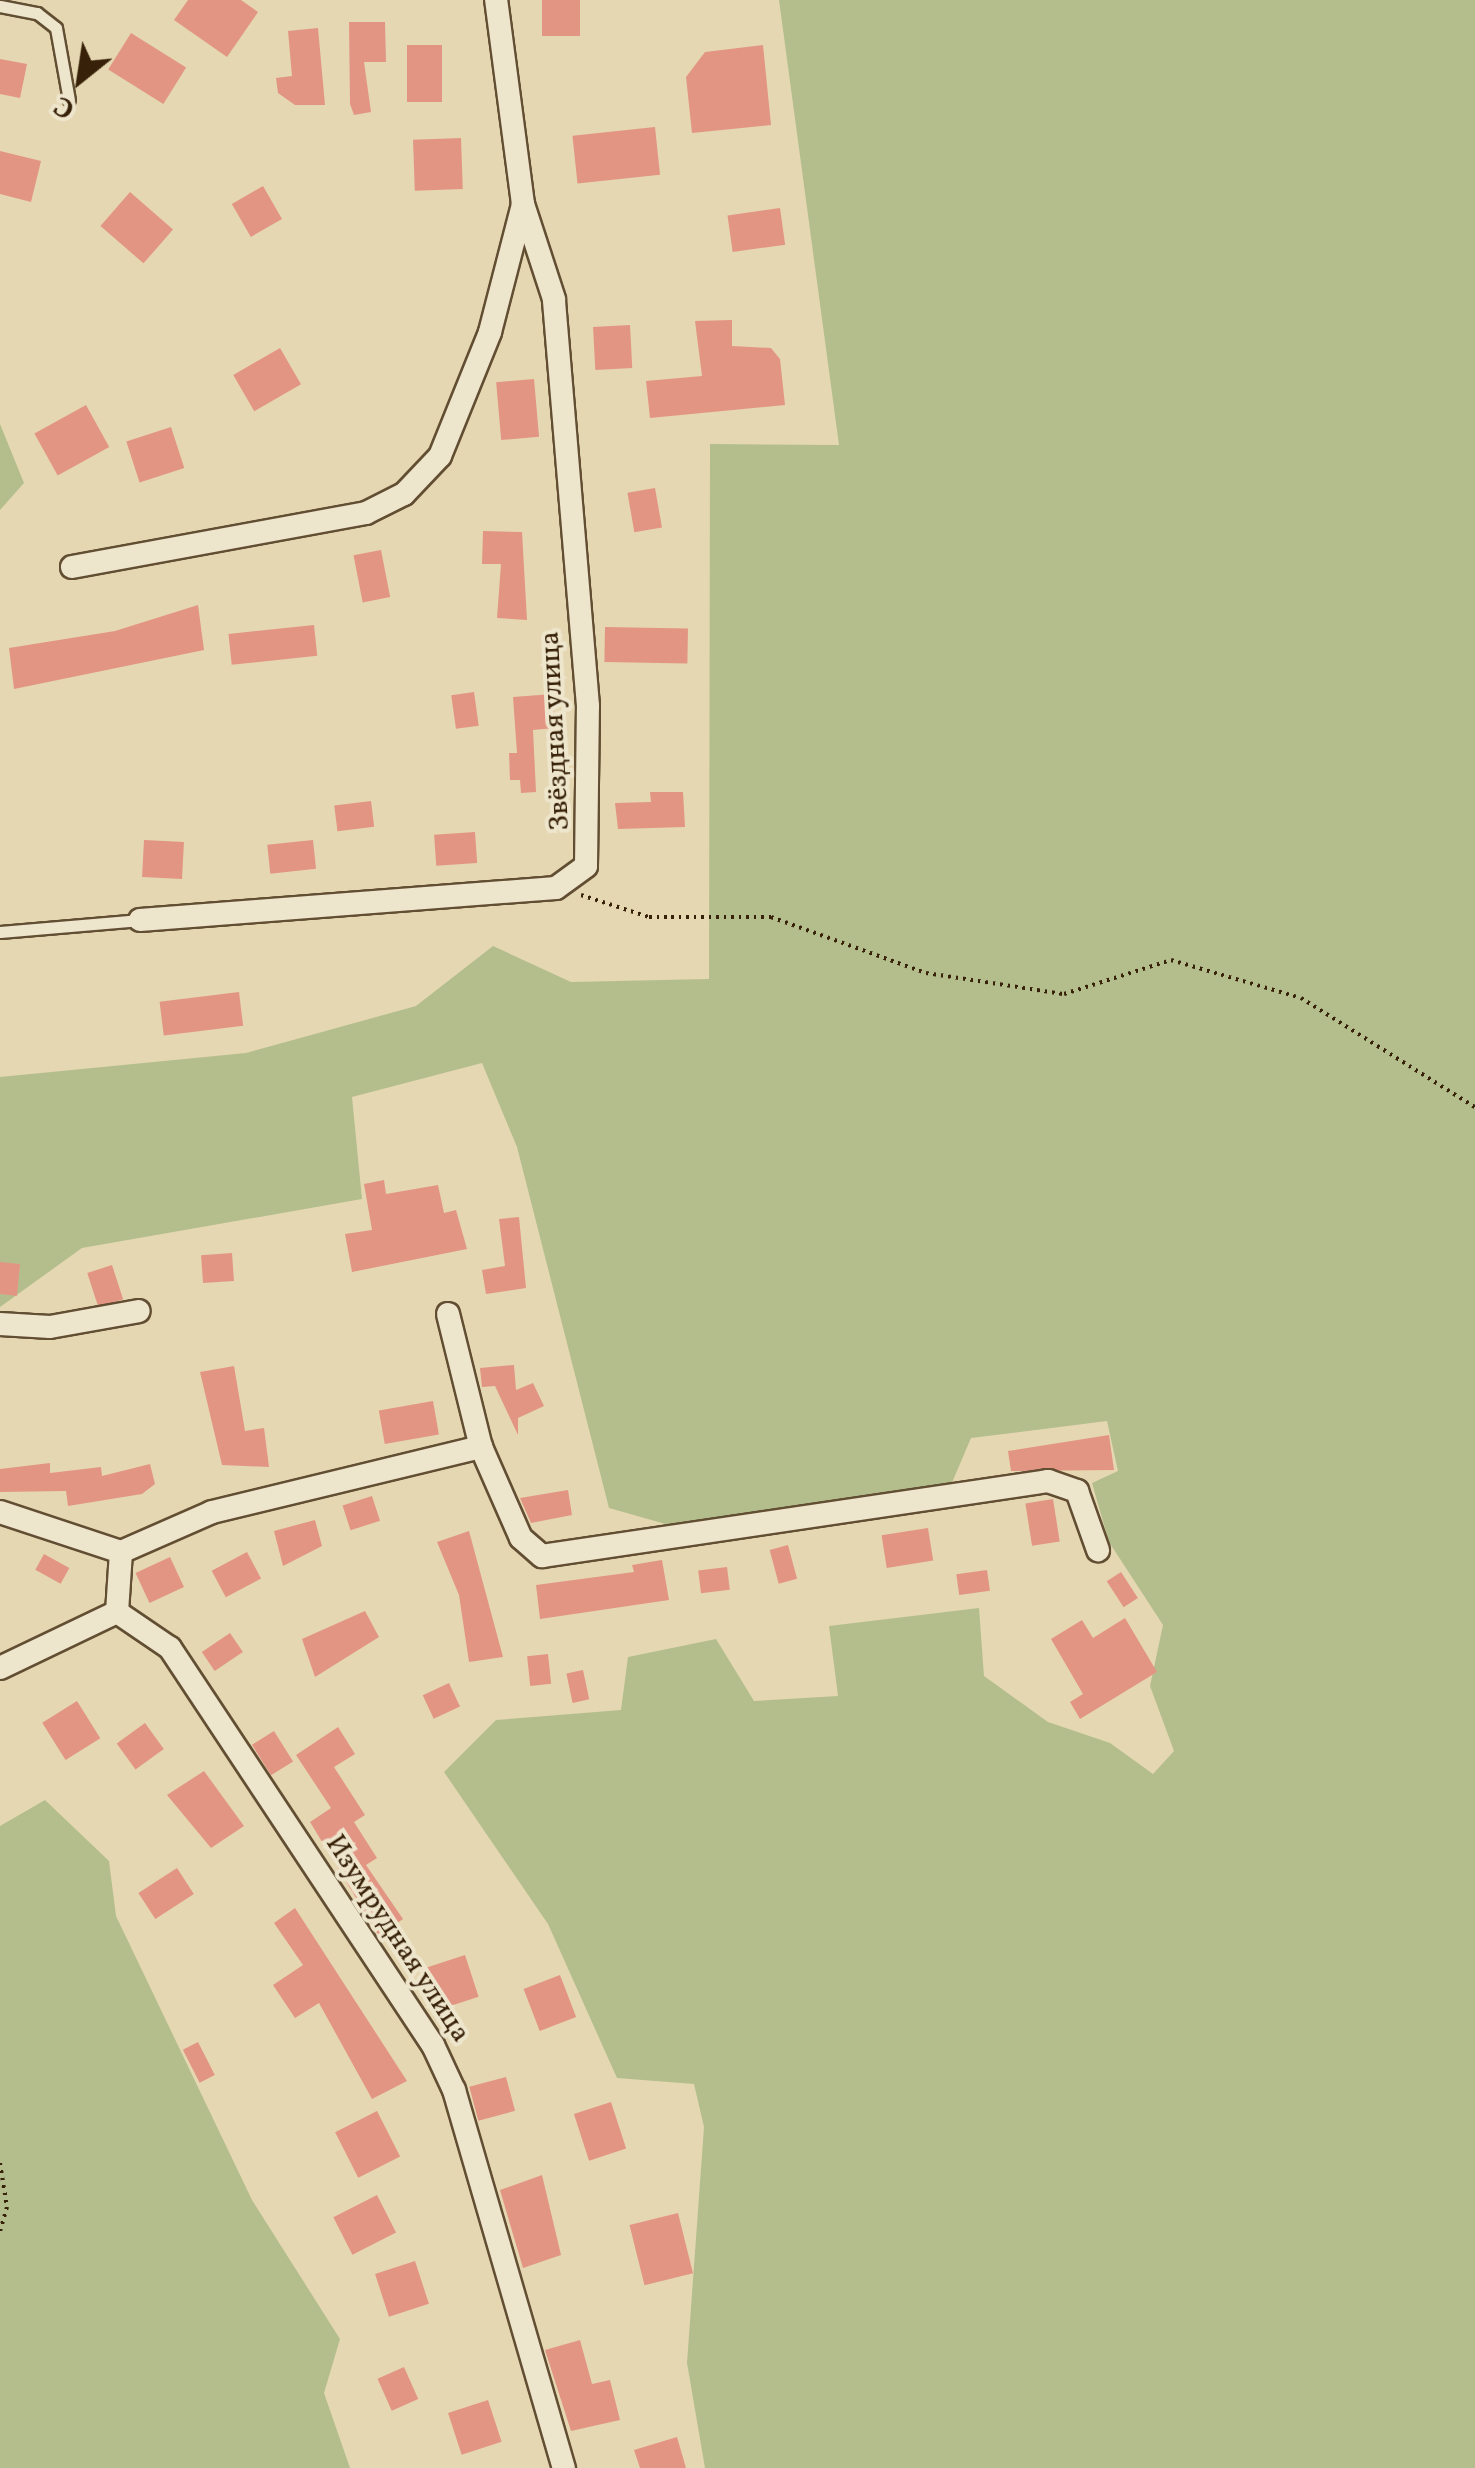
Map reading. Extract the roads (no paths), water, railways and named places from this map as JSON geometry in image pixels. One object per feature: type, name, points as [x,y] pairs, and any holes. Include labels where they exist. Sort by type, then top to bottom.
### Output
[{"type":"street","points":[[72,567],[314,526],[404,494],[440,456],[460,413],[522,204],[496,0]]},
{"type":"street","name":"Звёздная улица","points":[[140,920],[556,888],[586,866],[592,846],[588,706],[554,298],[522,204]]},
{"type":"street","points":[[0,1324],[50,1327],[140,1312]]},
{"type":"street","points":[[448,1314],[481,1447],[521,1538],[542,1556],[1048,1482],[1077,1491],[1098,1550]]},
{"type":"street","points":[[0,1512],[54,1524],[121,1552],[212,1512],[481,1447]]},
{"type":"street","points":[[0,1668],[118,1612],[121,1552]]},
{"type":"street","name":"Изумрудная улица","points":[[118,1612],[170,1648],[433,2045],[454,2090],[564,2468]]},
{"type":"lane","points":[[0,6],[37,13],[56,28],[68,100]]},
{"type":"lane","points":[[0,932],[140,920]]}]
